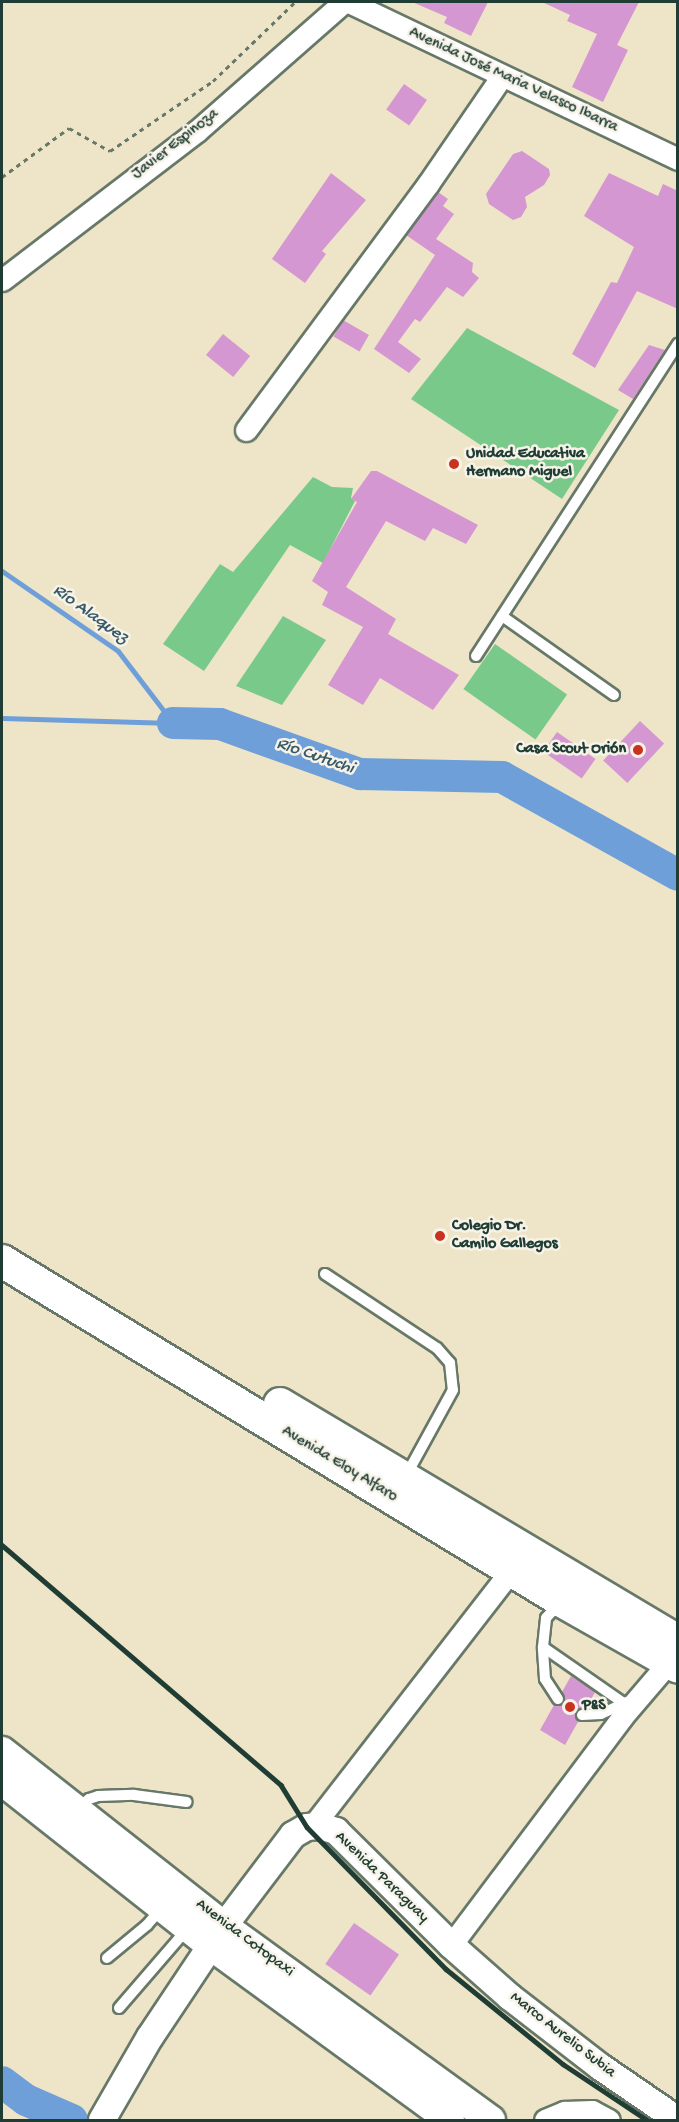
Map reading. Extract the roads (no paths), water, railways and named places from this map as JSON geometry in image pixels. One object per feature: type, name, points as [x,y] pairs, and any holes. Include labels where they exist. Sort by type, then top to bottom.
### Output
[{"type":"main road","name":"Avenida Eloy Alfaro","points":[[2,1238],[405,1479],[668,1664]]},
{"type":"main road","name":"Avenida Eloy Alfaro","points":[[2,1261],[668,1664]]},
{"type":"main road","name":"Avenida Cotopaxi","points":[[2,1751],[77,1810],[218,1936],[450,2121]]},
{"type":"main road","name":"Avenida Cotopaxi","points":[[2,1781],[188,1928],[218,1936],[490,2121]]},
{"type":"street","name":"Javier Espinoza","points":[[2,280],[197,131],[344,2]]},
{"type":"street","name":"Avenida José Maria Velasco Ibarra","points":[[349,2],[678,159]]},
{"type":"street","points":[[246,430],[428,184],[502,76]]},
{"type":"street","points":[[312,1827],[511,1570]]},
{"type":"street","points":[[451,1945],[668,1664]]},
{"type":"street","name":"Avenida Paraguay","points":[[102,2121],[150,2037],[218,1936],[293,1834],[319,1826],[336,1831],[451,1945]]},
{"type":"street","name":"Marco Aurelio Subia","points":[[451,1945],[510,1997],[593,2061],[678,2120]]},
{"type":"street","points":[[545,2121],[564,2112],[592,2111],[609,2121]]},
{"type":"lane","points":[[476,656],[678,344]]},
{"type":"lane","points":[[502,616],[614,695]]},
{"type":"lane","points":[[325,1274],[436,1347],[450,1363],[453,1390],[405,1479]]},
{"type":"lane","points":[[558,1699],[546,1679],[543,1647],[546,1618],[562,1601]]},
{"type":"lane","points":[[543,1647],[626,1704]]},
{"type":"lane","points":[[582,1715],[601,1714],[626,1704],[668,1664]]},
{"type":"lane","points":[[77,1810],[89,1799],[98,1796],[134,1795],[187,1802]]},
{"type":"lane","points":[[107,1958],[147,1925],[163,1908]]},
{"type":"lane","points":[[119,2008],[188,1928]]},
{"type":"waterway","name":"Río Alaquez","points":[[2,571],[118,651],[173,723]]},
{"type":"waterway","name":"Río Cutuchi","points":[[2,718],[173,723]]},
{"type":"waterway","name":"Río Cutuchi","points":[[173,723],[220,724],[360,774],[502,777],[678,875]]},
{"type":"waterway","points":[[2,2082],[26,2100],[72,2120]]},
{"type":"railway","points":[[2,1545],[281,1785],[307,1827],[446,1969],[563,2064],[647,2120]]},
{"type":"place","name":"Unidad Educativa Hermano Miguel","points":[[454,464]]},
{"type":"place","name":"Casa Scout Orión","points":[[638,750]]},
{"type":"place","name":"Colegio Dr. Camilo Gallegos","points":[[440,1236]]},
{"type":"place","name":"P&S","points":[[570,1707]]}]
